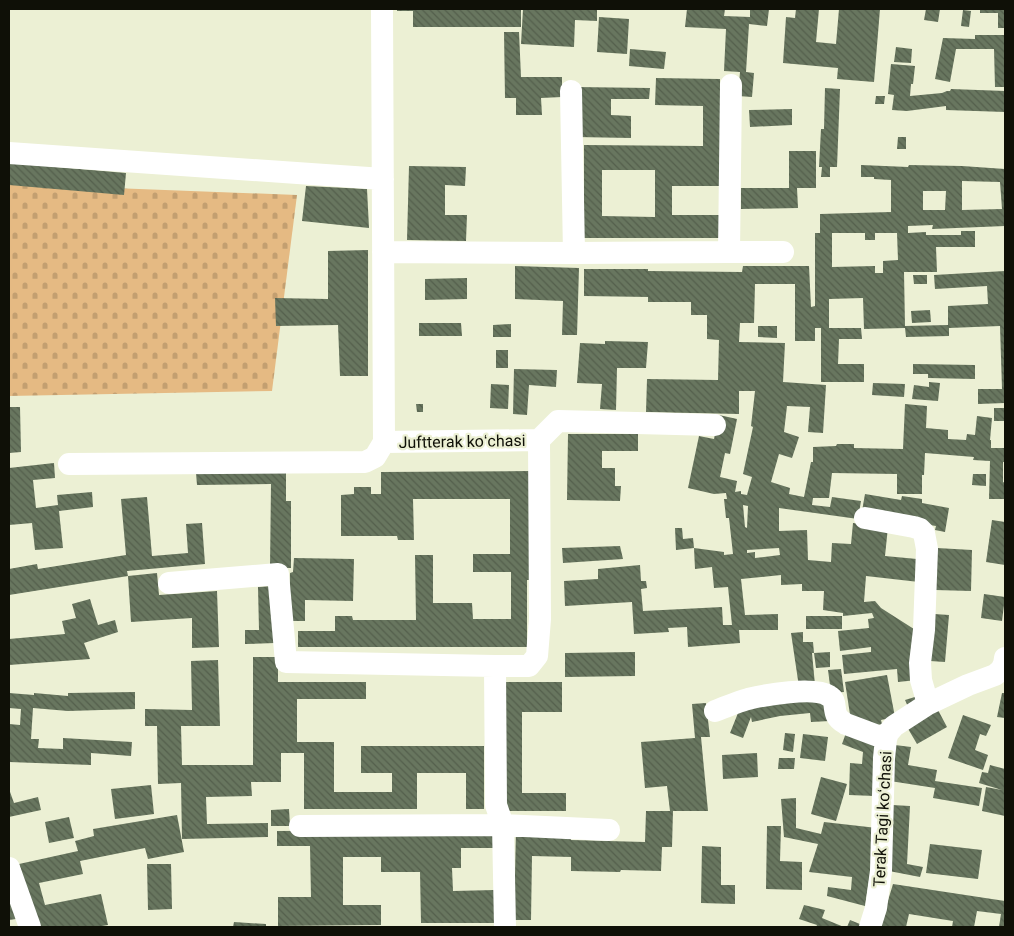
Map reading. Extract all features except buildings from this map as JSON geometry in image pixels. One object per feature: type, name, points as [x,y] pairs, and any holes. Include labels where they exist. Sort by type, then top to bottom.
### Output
[{"type":"street","name":"Juftterak koʻchasi","points":[[382,9],[384,442],[539,440],[540,619],[537,656],[529,666],[495,666]]},
{"type":"street","points":[[729,252],[731,85]]},
{"type":"street","points":[[571,91],[574,253]]},
{"type":"street","points":[[9,153],[383,178]]},
{"type":"street","points":[[383,252],[784,252]]},
{"type":"street","points":[[539,440],[558,421],[715,425]]},
{"type":"street","points":[[69,464],[365,462],[375,457],[384,442]]},
{"type":"street","points":[[865,518],[914,526],[924,533],[928,549],[920,663],[921,680],[928,704]]},
{"type":"street","points":[[169,583],[278,574],[286,662],[495,666],[496,805],[503,825],[505,927]]},
{"type":"street","name":"Terak Tagi koʻchasi","points":[[870,927],[876,908],[881,871],[884,758],[888,733],[894,726],[928,704],[968,685],[995,675],[1001,670],[1005,658]]},
{"type":"street","points":[[715,711],[748,699],[809,691],[823,693],[833,699],[836,713],[841,721],[886,739]]},
{"type":"street","points":[[300,826],[503,825],[609,830]]},
{"type":"street","points":[[9,868],[30,927]]},
{"type":"green space","points":[[9,184],[297,195],[272,391],[9,396]]}]
